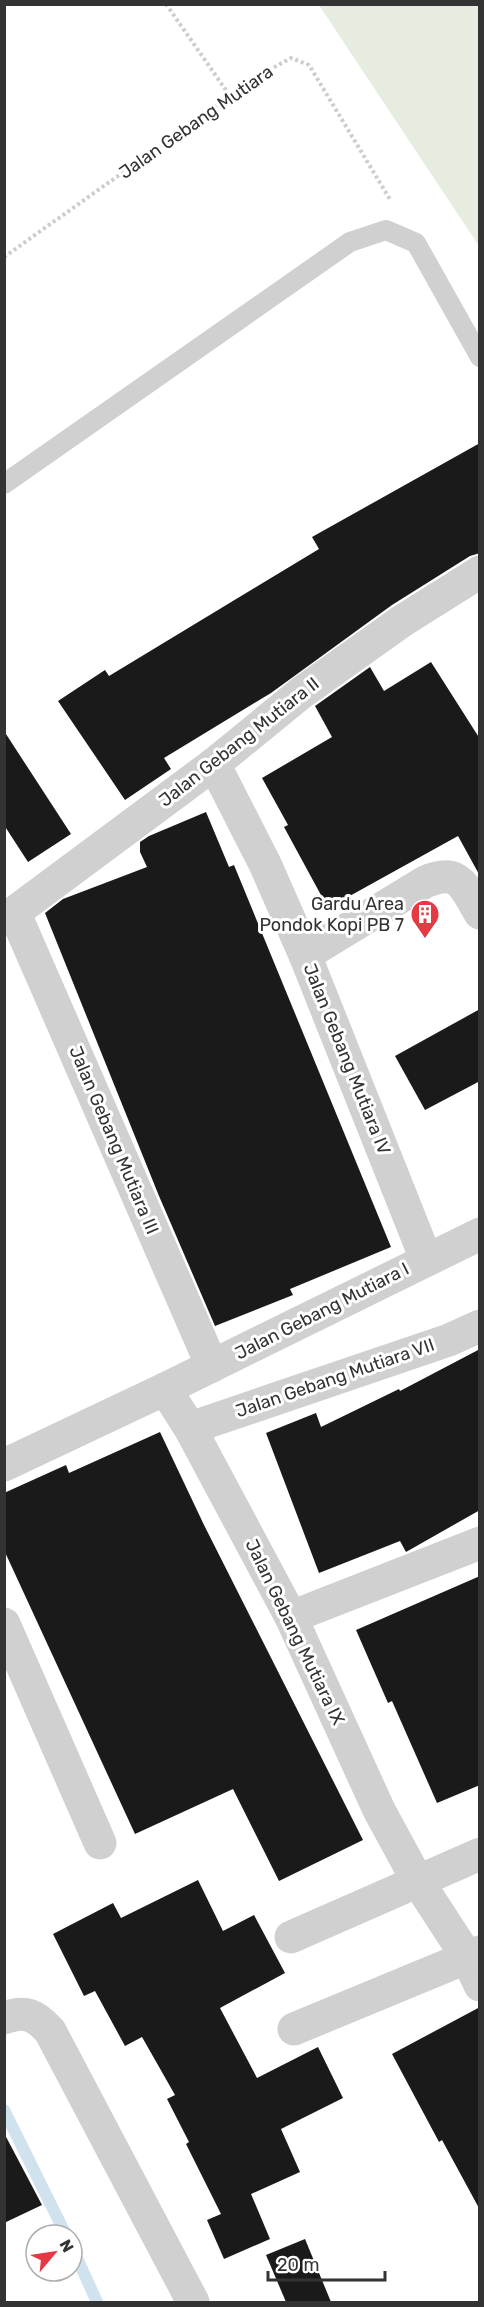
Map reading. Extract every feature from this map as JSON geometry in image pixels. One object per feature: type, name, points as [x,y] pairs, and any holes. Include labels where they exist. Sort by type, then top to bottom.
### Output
[{"type":"street","name":"Jalan Gebang Mutiara II","points":[[10,917],[214,764],[301,693],[402,621],[480,572]]},
{"type":"street","name":"Jalan Gebang Mutiara IV","points":[[214,764],[265,864],[305,954],[426,1259]]},
{"type":"street","points":[[305,954],[425,882],[439,876],[452,876],[464,886],[480,913]]},
{"type":"street","name":"Jalan Gebang Mutiara III","points":[[10,917],[212,1366]]},
{"type":"street","name":"Jalan Gebang Mutiara I","points":[[4,1465],[165,1389],[480,1234]]},
{"type":"street","name":"Jalan Gebang Mutiara VII","points":[[190,1428],[449,1340],[480,1326]]},
{"type":"street","name":"Jalan Gebang Mutiara IX","points":[[165,1389],[190,1428],[291,1617],[370,1791],[417,1880],[475,1965]]},
{"type":"street","points":[[291,1617],[480,1543]]},
{"type":"street","points":[[4,1623],[100,1843]]},
{"type":"street","points":[[291,1937],[480,1854]]},
{"type":"street","points":[[294,2029],[475,1965]]},
{"type":"street","points":[[4,2018],[18,2013],[37,2018],[50,2031],[193,2302]]},
{"type":"lane","points":[[4,484],[350,242],[386,230],[416,243],[480,357]]},
{"type":"path","points":[[166,4],[230,96]]},
{"type":"path","name":"Jalan Gebang Mutiara","points":[[4,257],[260,75],[291,58],[309,65],[416,243]]},
{"type":"shaded area","points":[[319,5],[479,5],[479,246]]},
{"type":"building","points":[[480,443],[480,553],[470,556],[392,605],[271,693],[164,758],[171,769],[125,800],[58,701],[105,670],[109,676],[319,549],[312,537]]},
{"type":"building","points":[[431,662],[480,739],[480,876],[458,836],[328,908],[284,827],[288,825],[262,778],[332,737],[315,706],[370,667],[384,691]]},
{"type":"building","points":[[4,731],[71,834],[28,862],[4,825]]},
{"type":"building","points":[[206,812],[229,867],[234,865],[391,1247],[290,1289],[293,1295],[215,1326],[159,1196],[45,913],[63,899],[147,867],[140,852],[140,842]]},
{"type":"building","points":[[480,1009],[480,1081],[425,1110],[395,1056]]},
{"type":"building","points":[[480,1349],[480,1510],[406,1552],[400,1541],[319,1573],[266,1433],[316,1413],[321,1427],[399,1389],[400,1391]]},
{"type":"building","points":[[160,1432],[204,1525],[363,1840],[279,1881],[233,1789],[135,1834],[4,1550],[4,1493],[66,1465],[69,1473]]},
{"type":"building","points":[[480,1576],[480,1785],[437,1803],[392,1701],[388,1703],[356,1630]]},
{"type":"building","points":[[198,1880],[223,1931],[254,1915],[285,1973],[220,2008],[257,2078],[318,2047],[343,2098],[281,2129],[300,2172],[251,2194],[270,2239],[224,2259],[207,2220],[221,2214],[186,2144],[189,2142],[167,2099],[175,2095],[142,2037],[125,2046],[95,1991],[84,1996],[53,1934],[113,1903],[121,1918]]},
{"type":"building","points":[[480,2007],[480,2210],[442,2140],[439,2142],[392,2054]]},
{"type":"building","points":[[4,2133],[42,2205],[4,2223]]},
{"type":"building","points":[[305,2239],[331,2302],[286,2302],[266,2255]]},
{"type":"waterway","points":[[4,2110],[60,2223]]},
{"type":"waterway","points":[[84,2273],[97,2302]]},
{"type":"place","name":"Gardu Area Pondok Kopi PB 7","points":[[425,940]]}]
